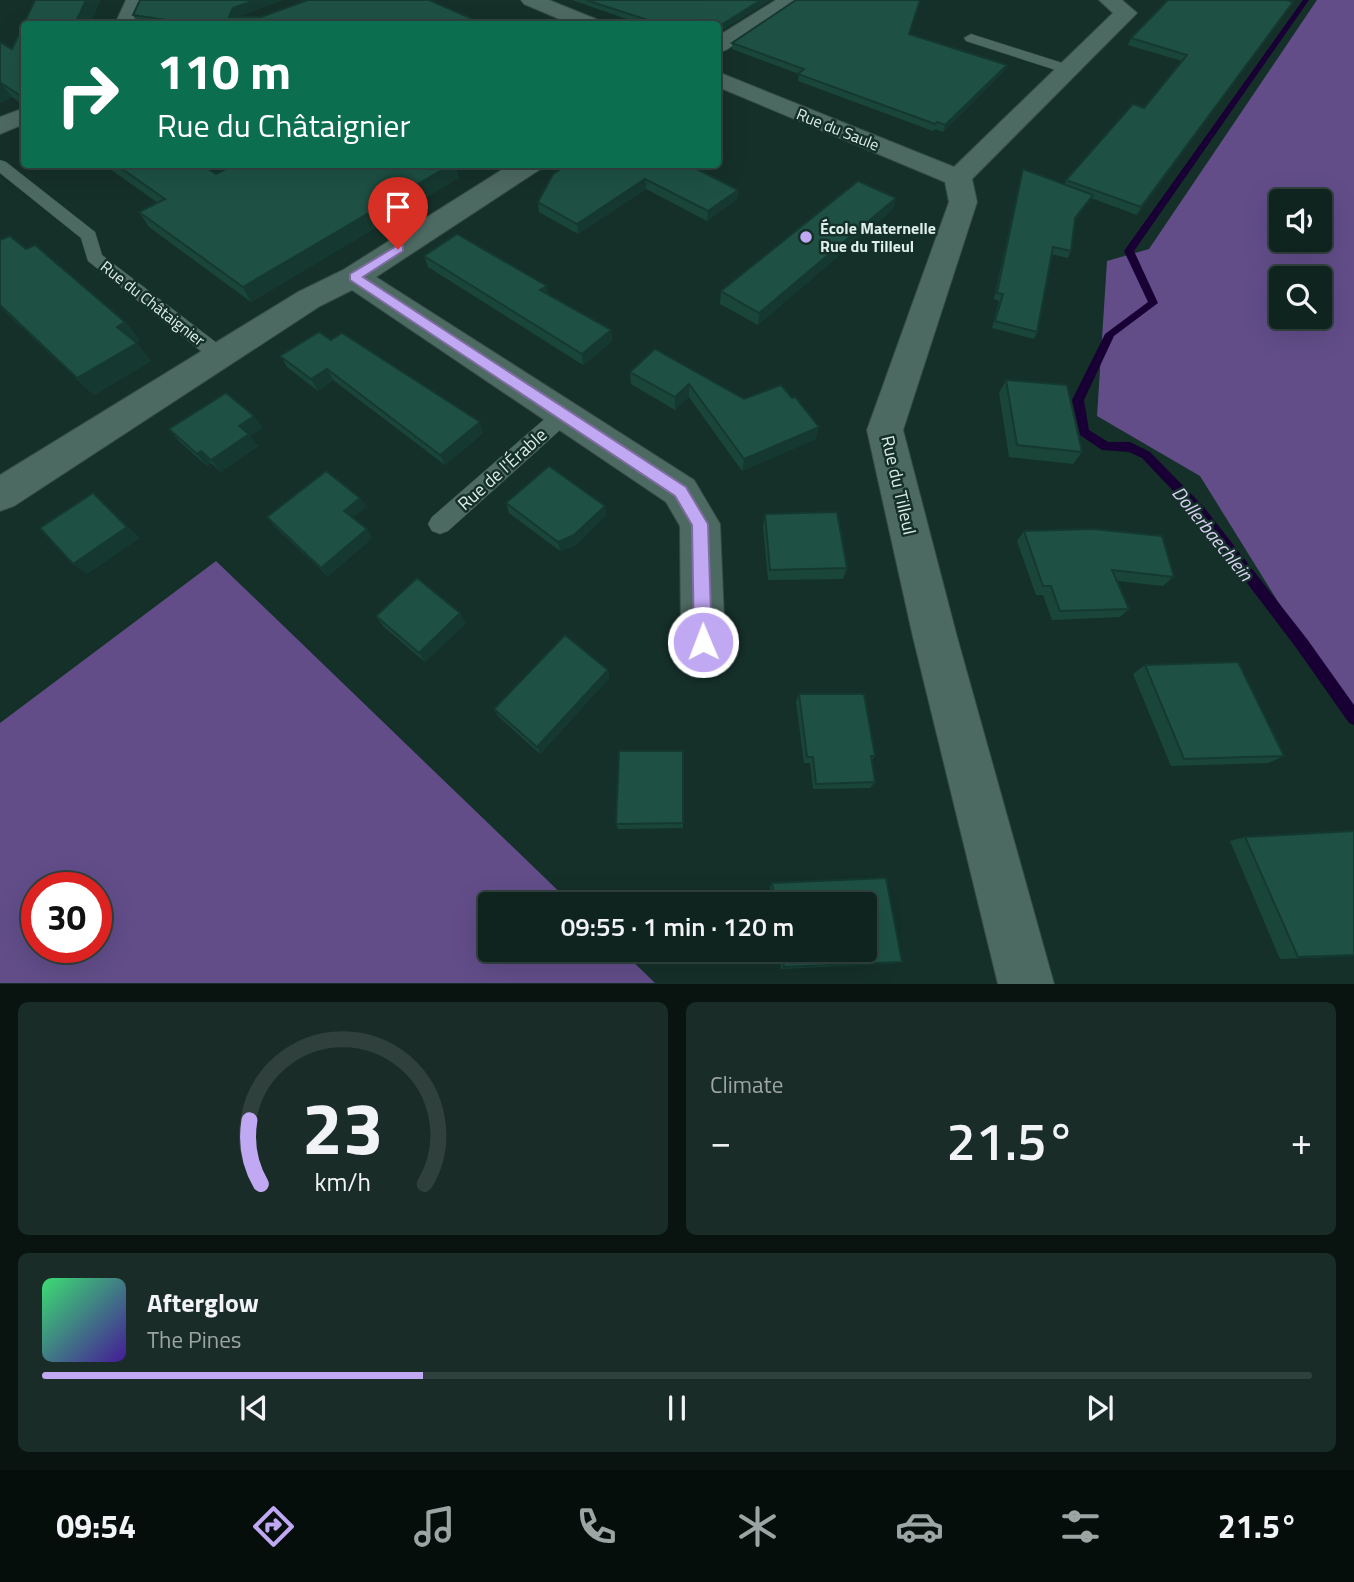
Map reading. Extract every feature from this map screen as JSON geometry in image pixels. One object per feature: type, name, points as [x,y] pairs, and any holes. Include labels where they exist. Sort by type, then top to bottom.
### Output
[{"type":"street","points":[[126,21],[136,0]]},
{"type":"street","points":[[531,0],[581,21]]},
{"type":"street","points":[[721,43],[790,0]]},
{"type":"street","points":[[958,178],[1070,70],[1118,7]]},
{"type":"street","name":"Rue du Saule","points":[[721,80],[958,178]]},
{"type":"street","points":[[0,126],[21,116]]},
{"type":"street","name":"Rue du Châtaignier","points":[[0,495],[219,355],[309,299],[354,277],[524,168]]},
{"type":"street","name":"Rue du Tilleul","points":[[958,178],[962,202],[885,430],[935,637],[1026,984]]},
{"type":"street","name":"Rue de l'Érable","points":[[354,277],[680,491],[700,524],[703,642]]},
{"type":"lane","points":[[971,38],[1070,70]]},
{"type":"lane","name":"Rue du Châtaignier","points":[[0,165],[89,236],[94,257],[219,355]]},
{"type":"lane","name":"Rue de l'Érable","points":[[440,524],[563,415]]},
{"type":"shaded area","points":[[1317,0],[1354,0],[1354,724],[1200,476],[1097,416],[1107,261],[1149,249]]},
{"type":"shaded area","points":[[216,561],[560,892],[478,892],[478,962],[633,962],[655,983],[0,983],[0,723]]},
{"type":"building","points":[[35,0],[86,0],[76,21],[25,21]]},
{"type":"building","points":[[140,0],[255,0],[233,8],[229,17],[261,17],[308,0],[429,0],[477,21],[172,21],[133,15]]},
{"type":"building","points":[[586,0],[761,0],[721,25],[721,21],[651,21]]},
{"type":"building","points":[[796,0],[920,0],[909,34],[1007,65],[945,125],[937,122],[935,124],[798,74],[804,69],[732,43]]},
{"type":"building","points":[[1168,0],[1293,2],[1141,207],[1066,180],[1133,104],[1144,108],[1187,55],[1131,38]]},
{"type":"building","points":[[21,30],[21,96],[0,83],[0,42],[12,49]]},
{"type":"building","points":[[121,168],[207,168],[216,174],[227,168],[445,168],[243,287],[139,212],[165,199]]},
{"type":"building","points":[[563,168],[695,168],[738,190],[708,211],[645,179],[577,224],[538,202],[553,174]]},
{"type":"building","points":[[1023,169],[1093,195],[1075,218],[1071,251],[1053,247],[1037,332],[995,321],[1003,294],[997,293]]},
{"type":"building","points":[[858,181],[896,198],[759,313],[721,291]]},
{"type":"building","points":[[457,234],[547,286],[540,290],[611,330],[582,354],[424,256]]},
{"type":"building","points":[[10,236],[26,249],[35,245],[125,322],[117,327],[137,343],[77,378],[0,305],[0,240]]},
{"type":"building","points":[[319,332],[331,340],[342,333],[480,422],[440,455],[327,369],[311,379],[280,356]]},
{"type":"building","points":[[655,349],[744,399],[781,385],[792,398],[795,397],[819,427],[744,459],[689,384],[675,397],[630,372]]},
{"type":"building","points":[[1006,380],[1067,385],[1082,452],[1017,445]]},
{"type":"building","points":[[226,393],[254,416],[239,426],[249,434],[211,460],[201,451],[197,454],[169,429]]},
{"type":"building","points":[[549,466],[605,506],[574,535],[558,542],[506,503]]},
{"type":"building","points":[[326,471],[360,498],[344,511],[367,529],[321,568],[267,517]]},
{"type":"building","points":[[93,493],[127,527],[73,564],[40,528]]},
{"type":"building","points":[[837,512],[847,568],[770,570],[765,514]]},
{"type":"building","points":[[1093,529],[1162,536],[1174,577],[1112,570],[1129,609],[1060,611],[1051,586],[1043,586],[1024,531]]},
{"type":"building","points":[[417,578],[460,613],[419,653],[376,616]]},
{"type":"building","points":[[565,635],[608,670],[537,747],[494,709]]},
{"type":"building","points":[[1238,662],[1284,756],[1184,759],[1145,665]]},
{"type":"building","points":[[799,694],[864,694],[875,756],[871,756],[875,782],[816,784],[813,757],[807,757]]},
{"type":"building","points":[[619,751],[683,751],[683,823],[616,824]]},
{"type":"building","points":[[1354,831],[1354,955],[1298,957],[1245,837]]},
{"type":"building","points":[[886,878],[902,962],[784,967],[783,962],[877,962],[877,892],[773,892],[772,883]]},
{"type":"waterway","name":"Dollerbaechlein","points":[[1306,0],[1129,251],[1153,303],[1110,334],[1078,400],[1084,432],[1106,447],[1130,447],[1146,455],[1199,510],[1302,644],[1354,718]]},
{"type":"place","name":"École Maternelle Rue du Tilleul","points":[[806,237]]},
{"type":"route","points":[[398,249],[354,277],[680,491],[700,524],[703,642]]}]
